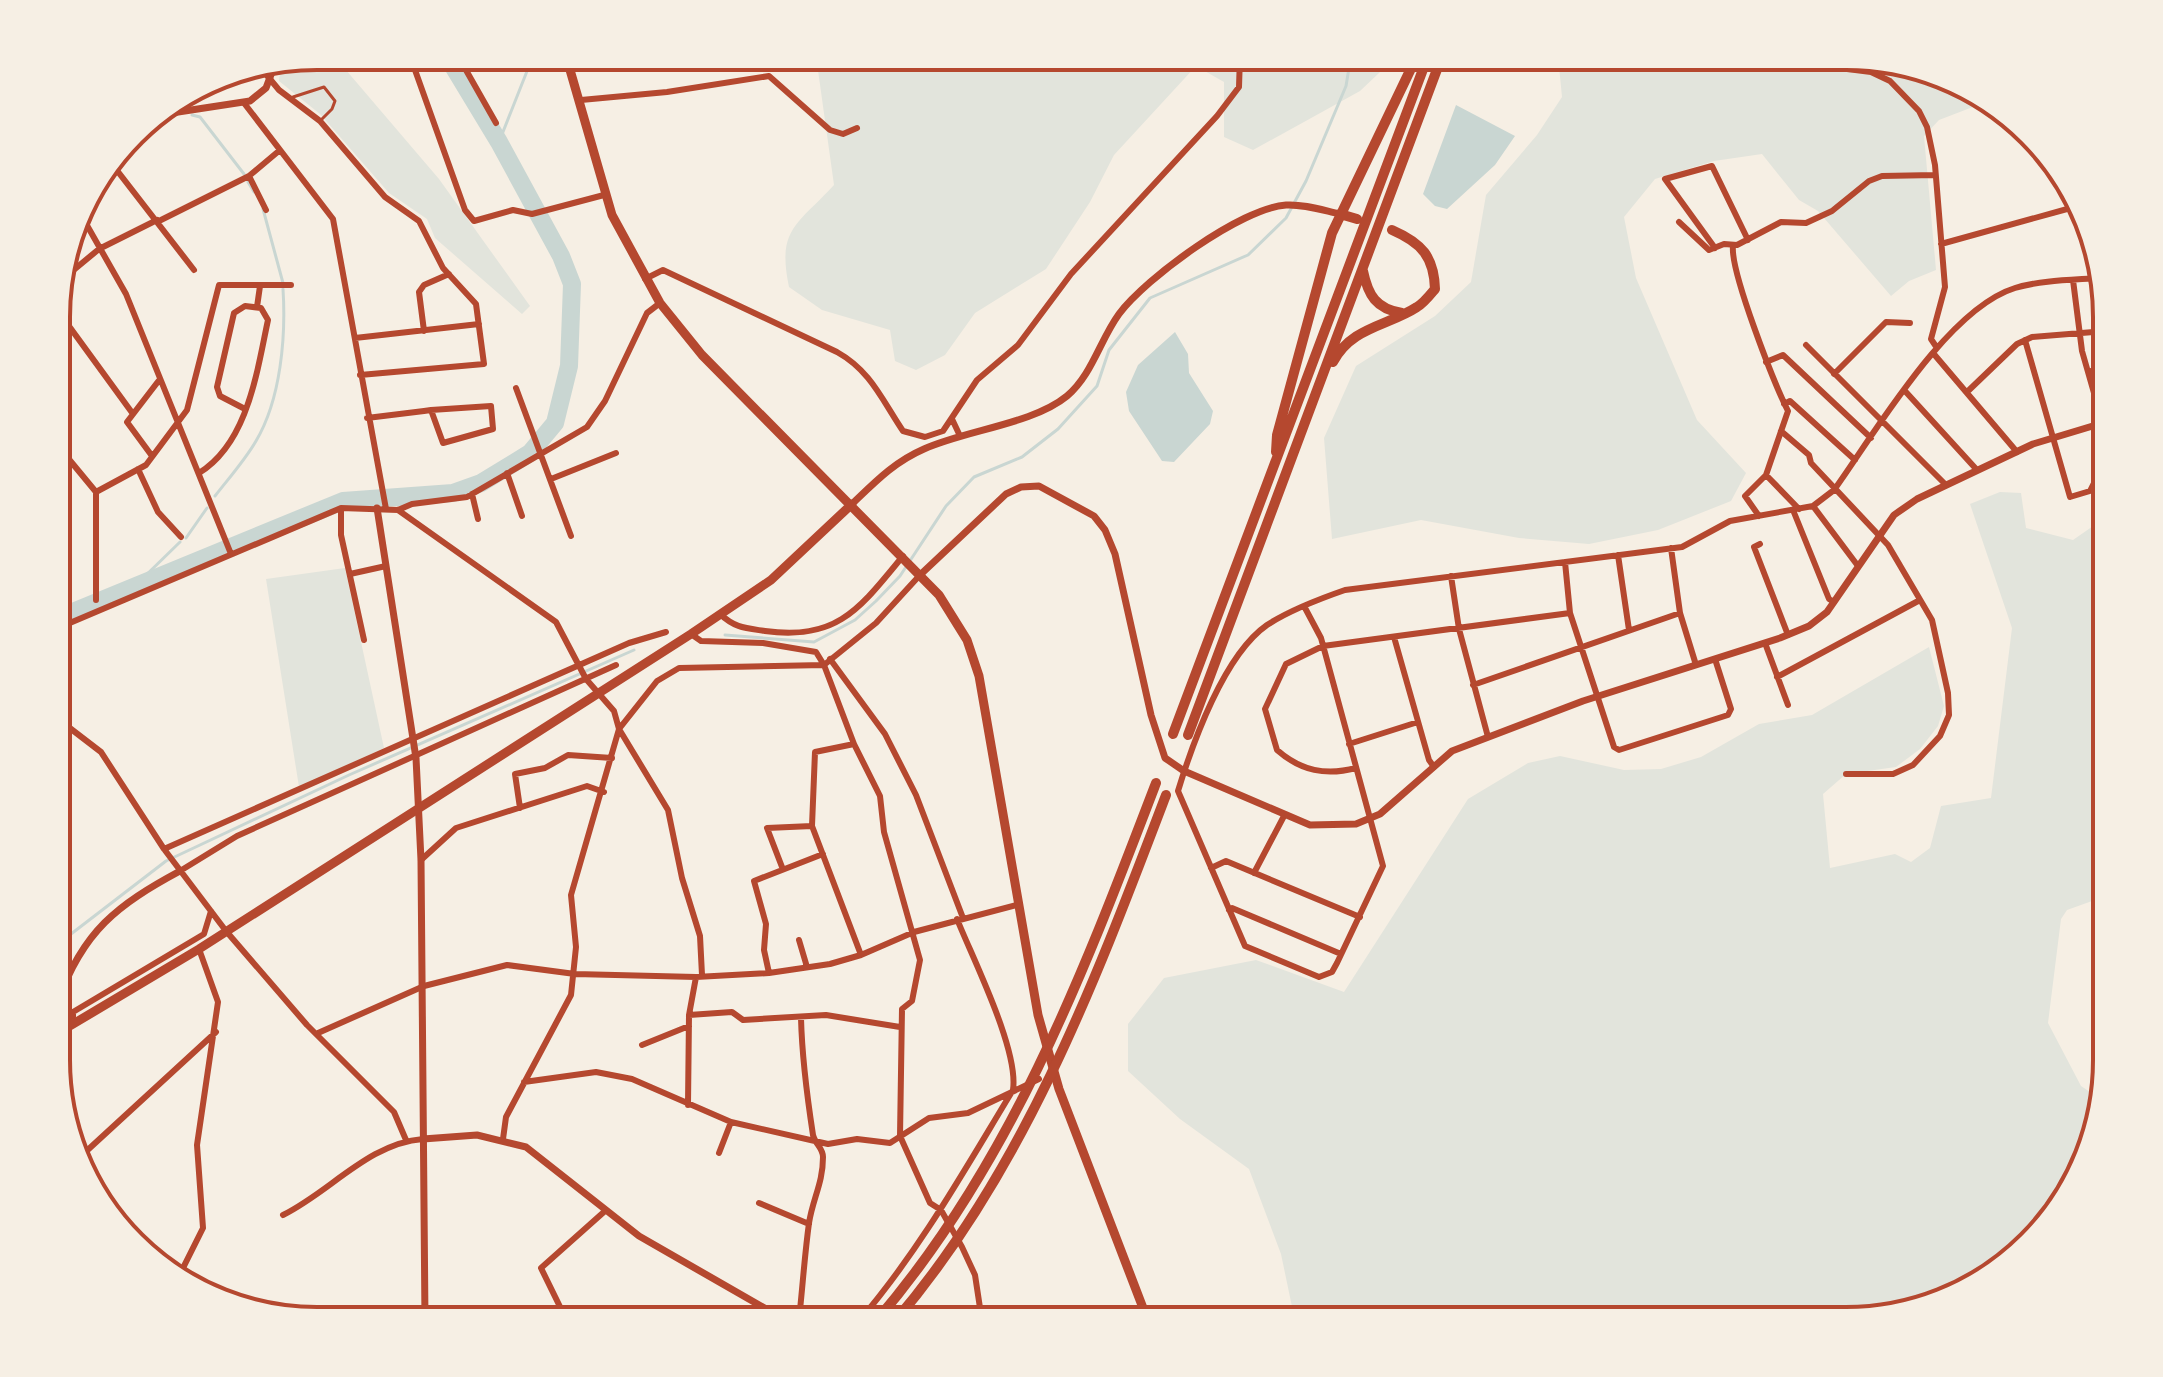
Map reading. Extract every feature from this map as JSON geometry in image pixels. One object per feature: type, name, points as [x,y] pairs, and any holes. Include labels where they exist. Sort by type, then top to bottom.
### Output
[{"type":"highway","points":[[1276,462],[1277,435],[1340,214],[1410,70]]},
{"type":"highway","points":[[1173,734],[1423,70]]},
{"type":"highway","points":[[1188,735],[1437,70]]},
{"type":"highway","points":[[1340,214],[1357,219]]},
{"type":"highway","points":[[1307,414],[1340,349],[1383,320],[1419,306],[1435,289],[1435,271],[1427,251],[1392,230]]},
{"type":"highway","points":[[1363,270],[1368,293],[1375,302],[1390,311],[1404,313]]},
{"type":"highway","points":[[888,1307],[960,1209],[1014,1120],[1063,1018],[1156,783]]},
{"type":"highway","points":[[906,1307],[971,1219],[1069,1040],[1166,795]]},
{"type":"main road","points":[[571,70],[604,195],[660,303],[702,355],[913,566],[956,621],[979,676],[1038,1015],[1059,1089],[1142,1306]]},
{"type":"main road","points":[[70,1026],[199,949],[691,634],[771,580],[852,504]]},
{"type":"street","points":[[415,70],[465,210],[474,221],[513,210],[532,214],[604,195]]},
{"type":"street","points":[[466,70],[496,123]]},
{"type":"street","points":[[645,279],[663,270],[857,363],[871,379],[903,431],[925,437],[939,433],[952,419],[977,380],[1018,345],[1071,274],[1217,116],[1239,87],[1240,70]]},
{"type":"street","points":[[1858,71],[1890,81],[1919,111],[1927,127],[1935,175],[1945,287],[1931,339],[1935,351],[2017,452]]},
{"type":"street","points":[[181,112],[244,103],[260,94],[272,74]]},
{"type":"street","points":[[266,76],[289,99],[320,121],[385,197],[419,221],[449,274],[476,304],[484,364],[360,375]]},
{"type":"street","points":[[581,100],[667,92],[769,76],[815,121],[830,130],[843,134],[857,128]]},
{"type":"street","points":[[244,103],[333,219],[381,491],[386,566],[416,758],[421,860],[425,1307]]},
{"type":"street","points":[[75,269],[99,249],[249,176],[280,150]]},
{"type":"street","points":[[1715,248],[1665,179],[1712,166],[1748,240]]},
{"type":"street","points":[[118,171],[194,270]]},
{"type":"street","points":[[1679,222],[1709,250],[1733,246],[1781,222],[1806,223],[1832,211],[1869,181],[1882,176],[1935,175]]},
{"type":"street","points":[[249,176],[266,210]]},
{"type":"street","points":[[852,504],[890,467],[960,436],[1039,411],[1066,397],[1083,379],[1118,315],[1141,289],[1176,261],[1250,215],[1283,205],[1340,214]]},
{"type":"street","points":[[1941,244],[2067,209]]},
{"type":"street","points":[[87,227],[126,294],[231,554]]},
{"type":"street","points":[[1733,246],[1766,362],[1788,411],[1766,475],[1745,496],[1759,516]]},
{"type":"street","points":[[424,331],[419,292],[424,285],[449,274]]},
{"type":"street","points":[[1304,606],[1323,646],[1383,871],[1332,972],[1319,977],[1245,946],[1178,791],[1232,665],[1249,640],[1268,624],[1304,606],[1345,590],[1682,547],[1730,521],[1813,506],[1836,487],[1935,351],[1996,296],[2016,287],[2089,279]]},
{"type":"street","points":[[2073,280],[2078,333],[2092,385]]},
{"type":"street","points":[[96,492],[138,469],[152,456],[187,410],[219,285],[291,285]]},
{"type":"street","points":[[257,307],[260,286]]},
{"type":"street","points":[[70,623],[204,569],[231,554],[341,508],[398,510],[472,494],[587,427],[605,401],[647,313],[660,303]]},
{"type":"street","points":[[199,473],[215,463],[245,409],[268,320],[257,307],[245,306],[234,313],[217,387],[220,396],[245,409]]},
{"type":"street","points":[[1834,374],[1886,322],[1910,323]]},
{"type":"street","points":[[355,338],[479,324]]},
{"type":"street","points":[[70,327],[133,414]]},
{"type":"street","points":[[1967,392],[2025,340],[2092,332]]},
{"type":"street","points":[[2025,340],[2070,497],[2090,491],[2092,487]]},
{"type":"street","points":[[1806,345],[1946,485]]},
{"type":"street","points":[[1766,362],[1783,355],[1871,438]]},
{"type":"street","points":[[2088,372],[2092,371]]},
{"type":"street","points":[[152,456],[127,422],[160,378]]},
{"type":"street","points":[[516,388],[531,438],[542,453],[571,536]]},
{"type":"street","points":[[1905,391],[1977,470]]},
{"type":"street","points":[[1784,404],[1790,401],[1855,460]]},
{"type":"street","points":[[367,418],[431,410],[491,406],[493,429],[443,443],[431,410]]},
{"type":"street","points":[[952,419],[960,436]]},
{"type":"street","points":[[503,1139],[506,1117],[571,995],[575,974],[571,895],[604,792],[619,729],[657,681],[679,668],[827,662],[876,623],[920,575],[1006,494],[1021,487],[1039,486],[1094,516],[1115,554],[1151,715],[1165,758],[1184,771],[1310,825],[1356,824],[1393,806],[1452,751],[1598,696],[1809,626],[1834,602],[1894,515],[1946,485],[2017,452],[2092,427]]},
{"type":"street","points":[[1781,431],[1809,455],[1811,463],[1888,545],[1932,620],[1948,693],[1949,715],[1940,736],[1913,765],[1893,774],[1846,774]]},
{"type":"street","points":[[551,479],[616,453]]},
{"type":"street","points":[[70,461],[96,492],[99,548],[96,600]]},
{"type":"street","points":[[138,469],[158,512],[181,537]]},
{"type":"street","points":[[507,473],[522,516]]},
{"type":"street","points":[[1766,475],[1796,510],[1829,599],[1834,602]]},
{"type":"street","points":[[472,494],[478,519]]},
{"type":"street","points":[[1813,506],[1858,566]]},
{"type":"street","points":[[341,508],[341,535],[364,640]]},
{"type":"street","points":[[398,510],[556,622],[586,679],[614,711],[619,729],[668,810],[682,878],[700,936],[699,976],[689,1015],[688,1105]]},
{"type":"street","points":[[1760,544],[1754,547],[1788,635]]},
{"type":"street","points":[[1671,548],[1680,613],[1696,665]]},
{"type":"street","points":[[1618,555],[1629,630]]},
{"type":"street","points":[[720,614],[734,627],[794,636],[820,630],[862,604],[904,557]]},
{"type":"street","points":[[1565,562],[1570,613],[1614,747],[1619,750],[1728,715],[1731,709],[1715,659]]},
{"type":"street","points":[[350,574],[386,566]]},
{"type":"street","points":[[1451,576],[1459,629],[1488,737]]},
{"type":"street","points":[[1777,677],[1920,600]]},
{"type":"street","points":[[1356,768],[1326,774],[1285,758],[1277,750],[1266,720],[1269,696],[1286,664],[1323,646],[1570,613]]},
{"type":"street","points":[[1473,685],[1680,613]]},
{"type":"street","points":[[165,850],[629,643],[666,632]]},
{"type":"street","points":[[691,634],[701,641],[763,643],[816,652],[885,734],[934,835],[1015,1076],[1013,1090],[941,1210],[890,1285],[871,1307]]},
{"type":"street","points":[[1394,637],[1434,767]]},
{"type":"street","points":[[1765,643],[1788,705]]},
{"type":"street","points":[[827,662],[854,744],[880,796],[884,832],[920,960],[912,1001],[902,1009],[900,1136],[930,1203],[941,1210],[975,1275],[980,1307]]},
{"type":"street","points":[[70,974],[81,949],[101,923],[131,897],[178,868],[237,836],[416,758],[616,665]]},
{"type":"street","points":[[1349,744],[1418,722]]},
{"type":"street","points":[[70,728],[101,752],[165,850],[226,931],[394,1112],[406,1140]]},
{"type":"street","points":[[854,744],[815,752],[812,826],[861,955]]},
{"type":"street","points":[[520,808],[515,774],[545,768],[568,755],[612,758]]},
{"type":"street","points":[[421,860],[456,828],[587,786],[604,792]]},
{"type":"street","points":[[1254,873],[1284,816]]},
{"type":"street","points":[[782,867],[767,828],[812,826]]},
{"type":"street","points":[[769,973],[764,950],[766,924],[754,881],[782,867],[823,854]]},
{"type":"street","points":[[1211,868],[1226,861],[1360,917]]},
{"type":"street","points":[[318,1033],[421,987],[507,965],[575,974],[699,976],[769,973],[861,955],[914,932],[1020,904]]},
{"type":"street","points":[[1229,910],[1232,908],[1341,954]]},
{"type":"street","points":[[73,1017],[73,1012],[204,934],[211,911]]},
{"type":"street","points":[[799,940],[807,967]]},
{"type":"street","points":[[182,1266],[203,1228],[197,1145],[218,1002],[199,949]]},
{"type":"street","points":[[689,1015],[732,1012],[743,1020],[826,1015],[900,1027]]},
{"type":"street","points":[[800,1307],[809,1224],[814,1200],[823,1182],[823,1151],[814,1140],[809,1087],[803,1069],[801,1018]]},
{"type":"street","points":[[642,1045],[689,1026]]},
{"type":"street","points":[[87,1150],[216,1032]]},
{"type":"street","points":[[523,1082],[596,1072],[632,1079],[731,1122],[828,1144],[857,1139],[890,1143],[929,1118],[968,1113],[1039,1079]]},
{"type":"street","points":[[719,1153],[731,1122]]},
{"type":"street","points":[[283,1215],[306,1203],[362,1162],[406,1140],[477,1135],[503,1139],[526,1147],[550,1162],[605,1211],[670,1255],[763,1307]]},
{"type":"street","points":[[759,1203],[809,1224]]},
{"type":"street","points":[[560,1307],[541,1268],[605,1211]]},
{"type":"lane","points":[[289,99],[324,87],[335,101],[320,121]]},
{"type":"shaded area","points":[[346,70],[439,179],[530,306],[522,314],[435,238],[427,219],[389,193],[320,114],[279,81],[280,73],[285,72]]},
{"type":"shaded area","points":[[818,70],[1192,70],[1114,155],[1090,202],[1046,269],[975,313],[945,355],[916,370],[895,361],[890,330],[822,310],[789,287],[786,268],[788,240],[800,220],[834,185]]},
{"type":"shaded area","points":[[1203,70],[1382,70],[1360,91],[1253,150],[1224,137],[1224,82]]},
{"type":"shaded area","points":[[1559,70],[1846,70],[1910,78],[1974,106],[1939,120],[1924,136],[1936,270],[1909,281],[1891,296],[1818,211],[1799,200],[1762,154],[1714,161],[1655,179],[1624,217],[1636,278],[1697,420],[1746,473],[1731,501],[1658,530],[1589,544],[1519,538],[1421,520],[1332,539],[1324,438],[1356,366],[1435,316],[1471,282],[1486,195],[1537,135],[1562,97]]},
{"type":"shaded area","points":[[1456,105],[1515,136],[1495,165],[1447,209],[1435,206],[1423,194]]},
{"type":"shaded area","points":[[1175,332],[1188,354],[1189,373],[1213,411],[1210,424],[1174,462],[1162,461],[1129,411],[1126,392],[1138,365]]},
{"type":"shaded area","points":[[2000,492],[2021,493],[2026,528],[2073,540],[2092,527],[2092,901],[2067,910],[2061,919],[2048,1023],[2081,1086],[2090,1092],[2080,1139],[2067,1169],[2032,1223],[2009,1246],[1969,1274],[1910,1299],[1862,1306],[1292,1306],[1281,1254],[1249,1169],[1180,1119],[1128,1071],[1128,1024],[1164,978],[1256,960],[1344,992],[1468,799],[1528,763],[1560,756],[1624,770],[1661,769],[1701,757],[1759,724],[1812,715],[1929,647],[1944,706],[1938,726],[1920,749],[1896,767],[1846,774],[1823,794],[1830,868],[1895,854],[1911,862],[1930,848],[1941,806],[1991,798],[2012,628],[1970,504]]},
{"type":"shaded area","points":[[345,568],[384,748],[299,787],[266,579]]},
{"type":"waterway","points":[[70,613],[343,501],[453,493],[481,483],[530,453],[555,423],[569,366],[572,284],[561,256],[499,142],[455,70]]},
{"type":"waterway","points":[[499,142],[527,70]]},
{"type":"waterway","points":[[725,635],[814,642],[855,620],[876,601],[900,576],[946,506],[974,477],[1022,457],[1058,429],[1097,386],[1109,350],[1150,298],[1248,255],[1286,218],[1306,181],[1346,86],[1349,70]]},
{"type":"waterway","points":[[192,115],[200,117],[244,174]]},
{"type":"waterway","points":[[248,182],[254,192]]},
{"type":"waterway","points":[[263,209],[283,283]]},
{"type":"waterway","points":[[215,496],[252,448],[271,406],[280,367],[284,327],[283,289]]},
{"type":"waterway","points":[[186,538],[207,508]]},
{"type":"waterway","points":[[142,585],[141,580],[180,542]]},
{"type":"waterway","points":[[70,935],[166,861],[349,775],[634,650]]}]
